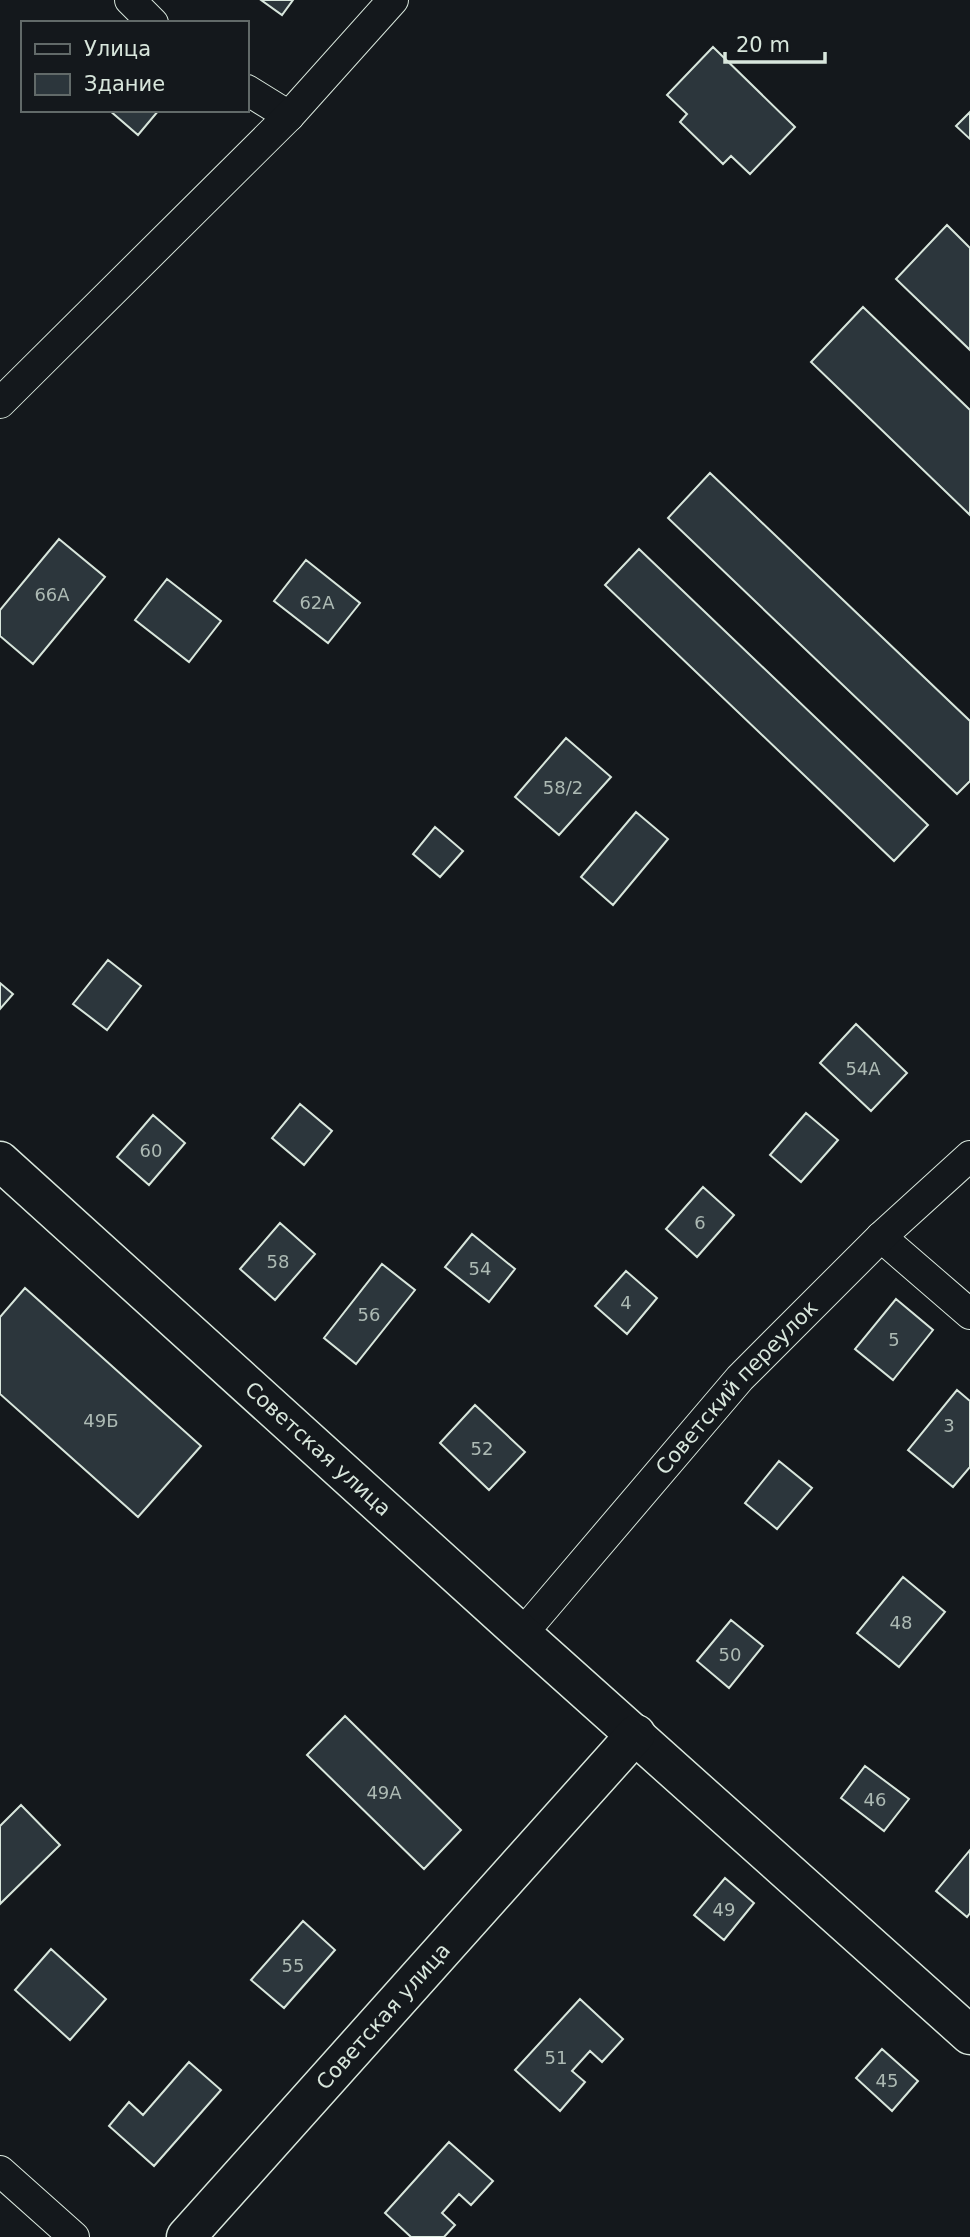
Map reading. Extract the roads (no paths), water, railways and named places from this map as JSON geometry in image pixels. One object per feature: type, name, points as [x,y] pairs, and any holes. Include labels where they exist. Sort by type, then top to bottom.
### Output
[{"type":"main road","name":"Советская улица","points":[[0,1161],[970,2035]]},
{"type":"main road","name":"Советская улица","points":[[186,2237],[636,1734]]},
{"type":"street","points":[[130,0],[151,21]]},
{"type":"street","points":[[0,402],[289,116],[393,0]]},
{"type":"street","points":[[248,91],[289,116]]},
{"type":"street","name":"Советский переулок","points":[[522,1634],[740,1378],[881,1237],[970,1156]]},
{"type":"street","points":[[881,1237],[970,1314]]},
{"type":"street","points":[[0,2171],[74,2237]]}]
